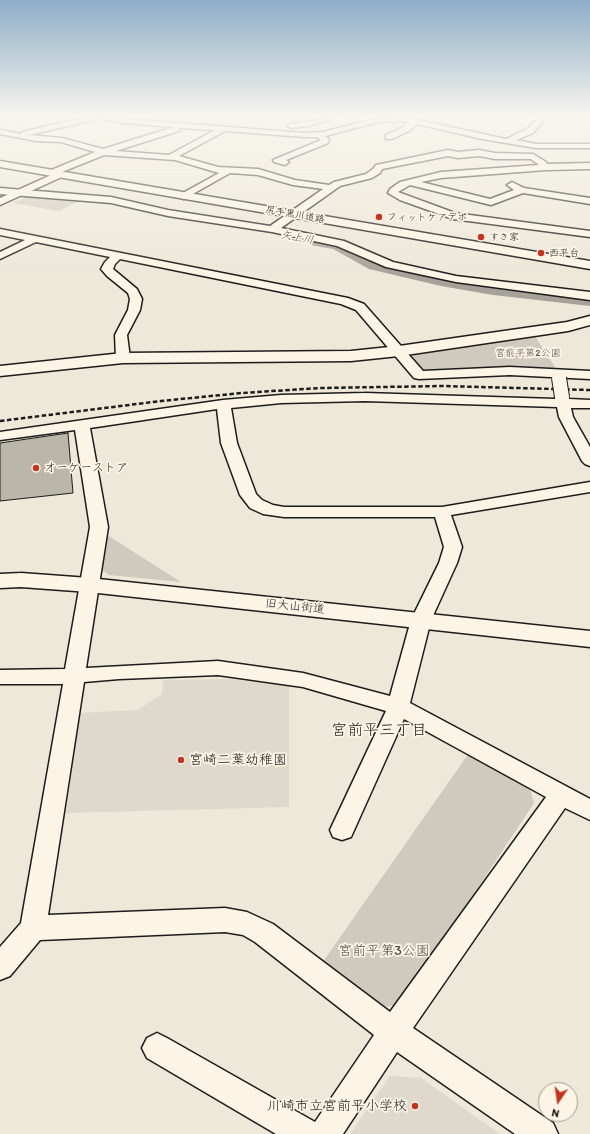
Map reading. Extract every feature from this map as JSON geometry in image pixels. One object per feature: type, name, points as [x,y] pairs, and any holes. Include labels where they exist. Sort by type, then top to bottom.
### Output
[{"type":"street","name":"尻手黒川道路","points":[[33,170],[590,265]]},
{"type":"street","points":[[0,202],[24,192],[65,170]]},
{"type":"street","points":[[223,170],[258,172],[293,182],[331,188]]},
{"type":"street","points":[[272,229],[331,188],[343,182],[369,176],[378,170]]},
{"type":"street","points":[[516,170],[441,175],[406,183],[393,193],[453,216],[590,234]]},
{"type":"street","points":[[184,196],[228,171]]},
{"type":"street","points":[[485,173],[522,190],[590,201]]},
{"type":"street","points":[[369,176],[379,178]]},
{"type":"street","points":[[392,181],[491,202],[522,190]]},
{"type":"street","points":[[0,191],[111,200],[168,212],[272,229],[340,243],[390,265],[456,279],[590,296]]},
{"type":"street","points":[[0,232],[33,240],[344,301],[360,307],[418,375],[510,371],[559,376],[590,375]]},
{"type":"street","points":[[0,256],[33,240]]},
{"type":"street","points":[[118,256],[110,262],[107,269],[111,274],[133,291],[136,299],[134,310],[121,335],[123,358]]},
{"type":"street","points":[[0,371],[123,358],[351,356],[399,351],[568,326],[590,320]]},
{"type":"street","points":[[559,376],[566,417],[590,461]]},
{"type":"street","points":[[0,436],[223,404],[281,399],[365,397],[563,400],[590,404]]},
{"type":"street","points":[[223,404],[229,443],[248,495],[256,504],[269,510],[284,512],[442,512],[590,487]]},
{"type":"street","points":[[0,967],[33,928],[89,585],[100,528],[82,425]]},
{"type":"street","points":[[342,830],[396,714],[421,620],[448,563],[453,547],[442,512]]},
{"type":"street","name":"旧大山街道","points":[[0,581],[21,580],[89,585],[590,639]]},
{"type":"street","points":[[0,677],[74,676],[119,672],[218,668],[303,680],[398,706],[590,810]]},
{"type":"street","points":[[325,1134],[394,1032],[561,795]]},
{"type":"street","points":[[33,928],[225,920],[247,924],[264,934],[394,1032],[542,1134]]},
{"type":"street","points":[[156,1048],[306,1134]]},
{"type":"shaded area","name":"宮崎二葉幼稚園","points":[[230,679],[289,686],[289,807],[66,813],[80,713],[138,710],[162,694],[163,680]]},
{"type":"shaded area","name":"川崎市立宮前平小学校","points":[[390,1076],[421,1078],[500,1134],[350,1134]]},
{"type":"green space","points":[[28,196],[81,200],[59,211],[13,203]]},
{"type":"green space","name":"宮前平第2公園","points":[[535,336],[556,369],[503,368],[432,372],[422,370],[411,358],[415,354]]},
{"type":"green space","points":[[107,535],[181,582],[109,575],[102,570]]},
{"type":"green space","name":"宮前平第3公園","points":[[469,753],[530,790],[534,803],[401,1004],[381,1008],[322,963]]},
{"type":"building","name":"オーケーストア","points":[[68,433],[73,493],[0,501],[0,443]]},
{"type":"waterway","name":"矢上川","points":[[316,241],[338,245],[375,265],[441,280],[493,289],[590,300]]},
{"type":"railway","points":[[0,421],[161,401],[242,393],[320,388],[443,386],[590,390]]},
{"type":"place","name":"フィットケアデポ","points":[[379,217]]},
{"type":"place","name":"すき家","points":[[481,237]]},
{"type":"place","name":"西平台","points":[[541,253]]},
{"type":"place","name":"オーケーストア","points":[[36,468]]},
{"type":"place","name":"宮崎二葉幼稚園","points":[[181,760]]},
{"type":"place","name":"川崎市立宮前平小学校","points":[[415,1106]]},
{"type":"district","name":"宮前平三丁目","points":[[379,731]]}]
